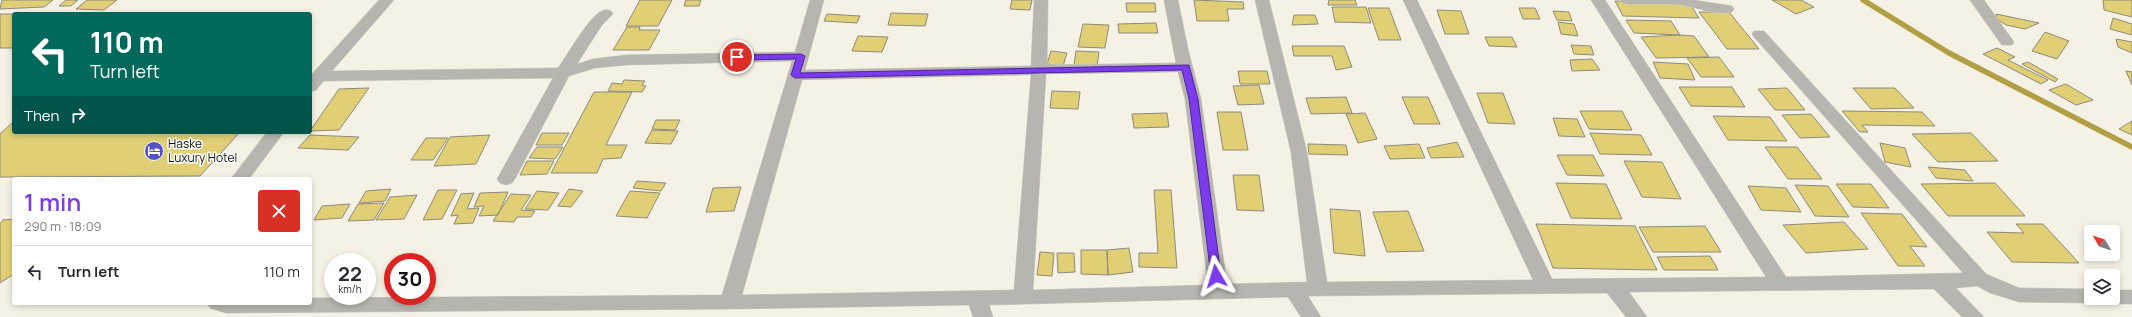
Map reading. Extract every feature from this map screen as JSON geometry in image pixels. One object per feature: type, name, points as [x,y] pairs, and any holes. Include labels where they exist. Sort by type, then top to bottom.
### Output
[{"type":"street","points":[[314,82],[387,0]]},
{"type":"street","points":[[730,302],[817,0]]},
{"type":"street","points":[[1023,297],[1039,70],[1041,0]]},
{"type":"street","points":[[1171,0],[1180,49],[1186,67],[1193,99],[1218,291]]},
{"type":"street","points":[[1262,0],[1298,152],[1318,289]]},
{"type":"street","points":[[1410,0],[1546,286]]},
{"type":"street","points":[[1598,0],[1780,283]]},
{"type":"street","points":[[1628,0],[1681,1],[1709,8],[1727,9]]},
{"type":"street","points":[[1977,0],[2006,42]]},
{"type":"street","points":[[506,179],[563,73],[597,22],[606,14]]},
{"type":"street","points":[[1760,34],[1979,279],[1997,288],[2019,295],[2084,296]]},
{"type":"street","points":[[314,82],[563,73],[593,64],[626,60],[801,56]]},
{"type":"street","points":[[795,75],[1186,67]]},
{"type":"street","points":[[242,177],[274,134]]},
{"type":"street","points":[[220,309],[977,298],[1318,289],[1939,282],[1979,279]]},
{"type":"street","points":[[1939,282],[1974,317]]},
{"type":"street","points":[[1612,285],[1638,317]]},
{"type":"street","points":[[1294,290],[1311,317]]},
{"type":"street","points":[[2120,297],[2132,297]]},
{"type":"street","points":[[977,298],[983,317]]},
{"type":"building","points":[[2,0],[53,0],[44,7],[0,9]]},
{"type":"building","points":[[66,0],[78,0],[71,6],[59,6]]},
{"type":"building","points":[[87,0],[117,0],[104,10],[76,9]]},
{"type":"building","points":[[640,0],[672,0],[658,26],[626,26]]},
{"type":"building","points":[[686,0],[701,0],[699,6],[684,6]]},
{"type":"building","points":[[1012,0],[1032,0],[1030,10],[1010,9]]},
{"type":"building","points":[[1194,0],[1243,2],[1244,9],[1227,9],[1229,21],[1197,21]]},
{"type":"building","points":[[1329,0],[1355,0],[1357,5],[1328,5]]},
{"type":"building","points":[[1772,0],[1801,0],[1814,7],[1796,14]]},
{"type":"building","points":[[2103,0],[2132,0],[2132,17],[2104,10]]},
{"type":"building","points":[[1615,1],[1690,4],[1699,18],[1623,16]]},
{"type":"building","points":[[1126,3],[1155,3],[1156,12],[1127,12]]},
{"type":"building","points":[[1332,7],[1366,7],[1371,23],[1335,22]]},
{"type":"building","points":[[1368,8],[1389,8],[1401,40],[1379,40]]},
{"type":"building","points":[[1519,8],[1535,8],[1540,19],[1523,19]]},
{"type":"building","points":[[1437,10],[1461,11],[1469,34],[1445,34]]},
{"type":"building","points":[[1553,11],[1569,12],[1572,21],[1557,20]]},
{"type":"building","points":[[1699,12],[1729,12],[1759,49],[1727,49]]},
{"type":"building","points":[[891,13],[928,14],[925,26],[888,25]]},
{"type":"building","points":[[0,14],[12,14],[12,48],[0,48]]},
{"type":"building","points":[[827,14],[860,16],[857,23],[824,21]]},
{"type":"building","points":[[1996,14],[2039,23],[2025,29],[2006,25],[1997,19]]},
{"type":"building","points":[[1294,15],[1315,15],[1318,24],[1292,25]]},
{"type":"building","points":[[2113,18],[2132,24],[2132,35],[2110,29]]},
{"type":"building","points":[[1626,20],[1671,21],[1680,35],[1634,33]]},
{"type":"building","points":[[1558,22],[1574,24],[1578,36],[1561,34]]},
{"type":"building","points":[[1156,23],[1158,33],[1119,33],[1118,24]]},
{"type":"building","points":[[1083,24],[1109,25],[1105,48],[1078,47]]},
{"type":"building","points":[[627,27],[640,27],[639,30],[660,30],[649,50],[613,50]]},
{"type":"building","points":[[2045,32],[2069,41],[2057,59],[2032,51]]},
{"type":"building","points":[[1680,35],[1694,36],[1709,57],[1656,58],[1641,37]]},
{"type":"building","points":[[858,36],[888,37],[882,52],[852,51]]},
{"type":"building","points":[[1485,37],[1512,37],[1517,47],[1489,46]]},
{"type":"building","points":[[2116,39],[2132,42],[2132,53],[2118,47]]},
{"type":"building","points":[[1571,45],[1591,46],[1594,55],[1574,54]]},
{"type":"building","points":[[1292,46],[1344,46],[1352,67],[1336,70],[1332,56],[1294,56]]},
{"type":"building","points":[[1997,48],[2015,57],[2008,60],[2048,80],[2041,84],[1983,54]]},
{"type":"building","points":[[1051,51],[1067,53],[1063,66],[1047,64]]},
{"type":"building","points":[[1076,51],[1099,52],[1097,66],[1074,65]]},
{"type":"building","points":[[1719,57],[1734,77],[1701,77],[1687,58]]},
{"type":"building","points":[[1592,59],[1600,70],[1572,71],[1570,60]]},
{"type":"building","points":[[1653,62],[1688,64],[1695,80],[1660,78]]},
{"type":"building","points":[[2028,62],[2058,79],[2055,82],[2022,64]]},
{"type":"building","points":[[1238,71],[1267,71],[1270,84],[1240,84]]},
{"type":"building","points":[[2126,71],[2132,72],[2132,85]]},
{"type":"building","points":[[624,80],[645,81],[642,85],[646,86],[642,92],[608,91],[612,83],[622,84]]},
{"type":"building","points":[[2066,84],[2093,100],[2076,105],[2049,90]]},
{"type":"building","points":[[1259,85],[1264,104],[1238,105],[1233,86]]},
{"type":"building","points":[[1679,87],[1732,87],[1745,107],[1691,106]]},
{"type":"building","points":[[369,88],[339,130],[312,131],[312,128],[339,89]]},
{"type":"building","points":[[1787,88],[1805,110],[1775,110],[1758,89]]},
{"type":"building","points":[[1853,88],[1895,88],[1914,108],[1871,109]]},
{"type":"building","points":[[1052,91],[1080,92],[1078,109],[1050,108]]},
{"type":"building","points":[[594,92],[632,92],[606,145],[627,145],[621,158],[603,159],[597,173],[551,173]]},
{"type":"building","points":[[1477,93],[1503,93],[1515,124],[1488,123]]},
{"type":"building","points":[[1346,97],[1352,113],[1311,114],[1306,98]]},
{"type":"building","points":[[1402,97],[1428,97],[1440,124],[1414,124]]},
{"type":"building","points":[[1580,111],[1622,111],[1632,130],[1589,129]]},
{"type":"building","points":[[1842,111],[1922,112],[1935,126],[1862,125],[1868,132],[1860,132]]},
{"type":"building","points":[[1217,112],[1241,112],[1248,150],[1223,150]]},
{"type":"building","points":[[1167,113],[1169,127],[1134,128],[1132,114]]},
{"type":"building","points":[[1365,113],[1377,139],[1358,143],[1346,114]]},
{"type":"building","points":[[1811,114],[1830,137],[1800,138],[1782,115]]},
{"type":"building","points":[[1713,116],[1770,117],[1787,141],[1728,140]]},
{"type":"building","points":[[1553,118],[1577,119],[1585,137],[1559,136]]},
{"type":"building","points":[[656,120],[680,120],[675,130],[652,129]]},
{"type":"building","points":[[2132,121],[2132,135],[2119,129]]},
{"type":"building","points":[[12,123],[12,134],[238,134],[200,176],[0,177],[0,134]]},
{"type":"building","points":[[652,130],[678,131],[671,144],[645,143]]},
{"type":"building","points":[[542,133],[569,133],[562,145],[536,145]]},
{"type":"building","points":[[1590,133],[1641,135],[1652,155],[1600,154]]},
{"type":"building","points":[[1971,133],[1998,161],[1938,162],[1912,134]]},
{"type":"building","points":[[310,135],[359,137],[348,150],[298,148]]},
{"type":"building","points":[[490,135],[476,164],[434,166],[450,137]]},
{"type":"building","points":[[426,138],[448,138],[433,160],[411,160]]},
{"type":"building","points":[[1457,142],[1464,157],[1431,158],[1427,148]]},
{"type":"building","points":[[1880,143],[1905,148],[1911,167],[1885,162]]},
{"type":"building","points":[[1308,144],[1346,145],[1348,155],[1309,154]]},
{"type":"building","points":[[1419,144],[1425,158],[1390,159],[1384,146]]},
{"type":"building","points":[[537,147],[563,147],[555,159],[529,158]]},
{"type":"building","points":[[1765,147],[1797,147],[1822,179],[1788,179]]},
{"type":"building","points":[[1557,155],[1593,155],[1604,176],[1567,175]]},
{"type":"building","points":[[527,161],[554,161],[547,174],[520,175]]},
{"type":"building","points":[[1624,161],[1662,162],[1681,199],[1642,197]]},
{"type":"building","points":[[1928,167],[1965,170],[1973,181],[1936,178]]},
{"type":"building","points":[[1233,175],[1259,175],[1264,211],[1237,210]]},
{"type":"building","points":[[637,181],[666,183],[661,191],[633,188]]},
{"type":"building","points":[[1556,183],[1606,184],[1622,219],[1571,218]]},
{"type":"building","points":[[1995,183],[2025,216],[1948,216],[1921,184]]},
{"type":"building","points":[[1836,184],[1871,184],[1889,208],[1853,207]]},
{"type":"building","points":[[1795,185],[1828,186],[1849,217],[1815,216]]},
{"type":"building","points":[[1748,186],[1786,188],[1801,212],[1761,210]]},
{"type":"building","points":[[741,187],[734,211],[706,212],[713,188]]},
{"type":"building","points":[[391,189],[385,201],[359,203],[366,191]]},
{"type":"building","points":[[569,189],[583,191],[571,207],[558,206]]},
{"type":"building","points":[[438,190],[457,190],[442,219],[423,220]]},
{"type":"building","points":[[1154,190],[1171,190],[1177,268],[1139,267],[1139,253],[1158,253]]},
{"type":"building","points":[[537,191],[559,193],[548,210],[525,209]]},
{"type":"building","points":[[630,191],[660,193],[647,218],[616,216]]},
{"type":"building","points":[[508,192],[498,215],[479,216],[484,206],[474,207],[480,193]]},
{"type":"building","points":[[474,193],[467,209],[479,208],[473,223],[454,224],[458,215],[451,216],[461,194]]},
{"type":"building","points":[[511,194],[531,195],[521,210],[535,211],[531,217],[517,217],[514,222],[493,221]]},
{"type":"building","points":[[417,195],[404,219],[376,220],[390,197]]},
{"type":"building","points":[[384,203],[374,220],[348,221],[358,204]]},
{"type":"building","points":[[350,204],[342,218],[314,220],[322,206]]},
{"type":"building","points":[[1330,209],[1360,211],[1365,256],[1334,253]]},
{"type":"building","points":[[1408,211],[1424,251],[1387,252],[1373,212]]},
{"type":"building","points":[[1861,213],[1902,214],[1927,247],[1910,246],[1925,266],[1898,266]]},
{"type":"building","points":[[12,219],[12,275],[0,283],[0,224],[3,220]]},
{"type":"building","points":[[1844,222],[1868,249],[1806,253],[1783,225]]},
{"type":"building","points":[[1536,224],[1635,226],[1657,270],[1553,268]]},
{"type":"building","points":[[2016,224],[2043,224],[2079,263],[2012,262],[1987,232],[2024,233]]},
{"type":"building","points":[[1705,226],[1721,252],[1653,252],[1639,227]]},
{"type":"building","points":[[1129,248],[1133,272],[1108,275],[1107,250]]},
{"type":"building","points":[[1081,250],[1107,250],[1108,275],[1081,274]]},
{"type":"building","points":[[1040,252],[1054,253],[1052,276],[1037,275]]},
{"type":"building","points":[[1057,253],[1074,253],[1075,272],[1058,273]]},
{"type":"building","points":[[1710,256],[1718,270],[1664,270],[1657,257]]},
{"type":"waterway","points":[[1863,0],[1949,53],[2132,147]]},
{"type":"place","name":"Haske Luxury Hotel","points":[[154,151]]},
{"type":"route","points":[[737,57],[801,56],[795,75],[1186,67],[1193,99],[1216,276]]}]
